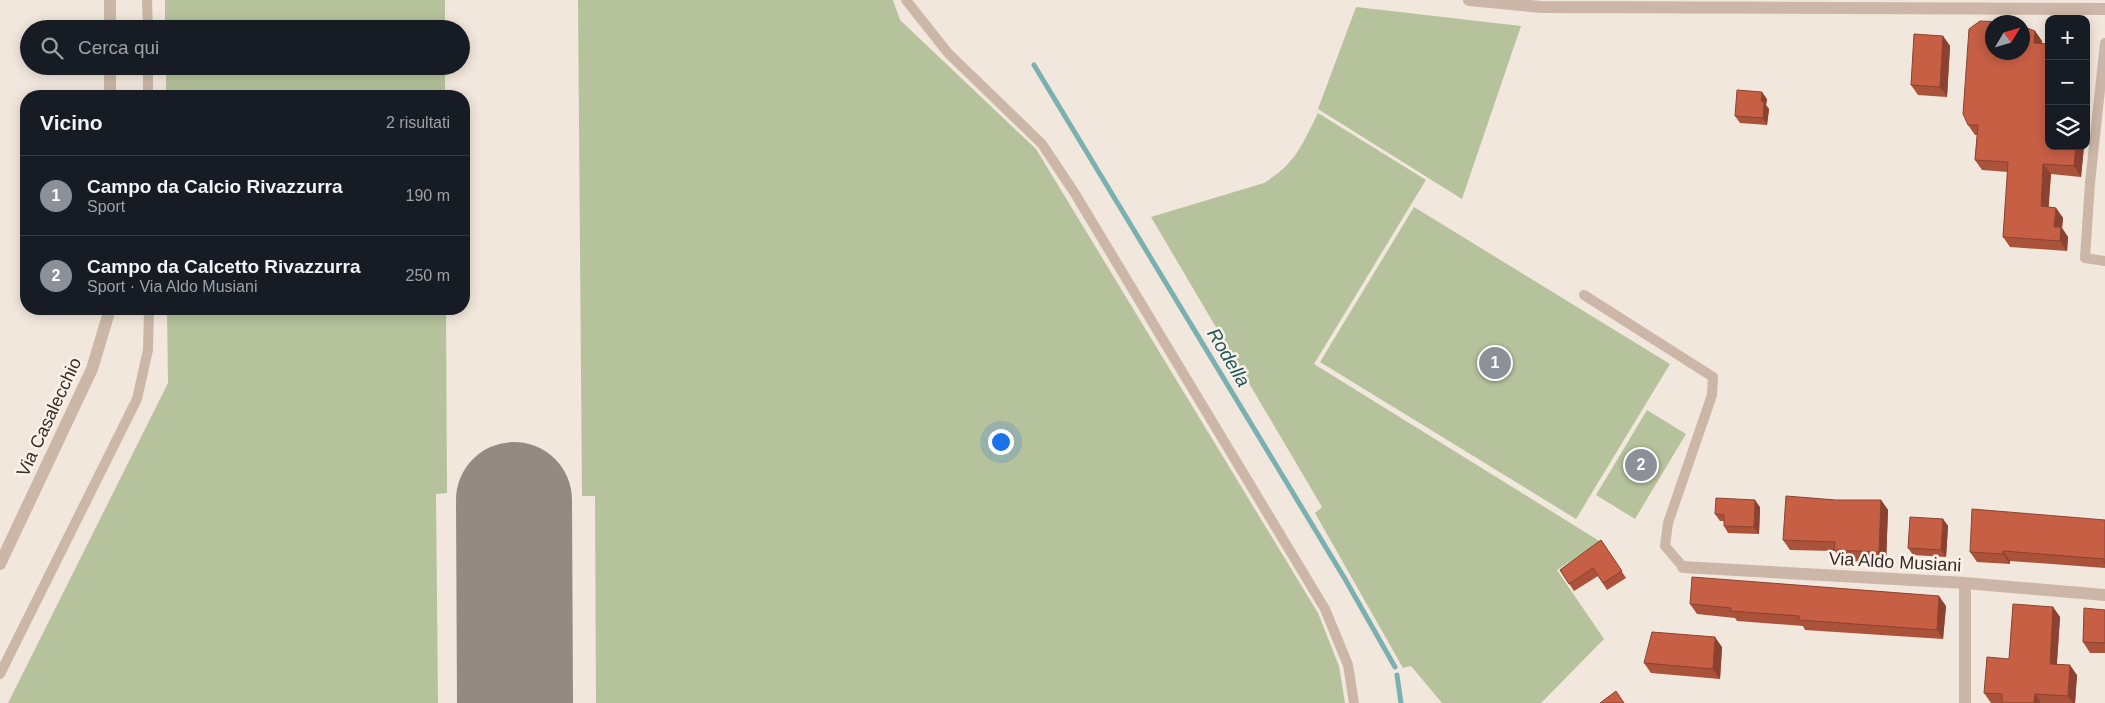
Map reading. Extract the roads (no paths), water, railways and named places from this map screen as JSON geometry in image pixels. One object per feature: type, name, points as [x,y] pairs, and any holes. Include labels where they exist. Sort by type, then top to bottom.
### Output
[{"type":"street","points":[[110,0],[110,20]]},
{"type":"street","points":[[1469,0],[1541,7],[2105,9]]},
{"type":"street","points":[[110,75],[110,90]]},
{"type":"street","name":"Via Casalecchio","points":[[0,564],[92,369],[108,315]]},
{"type":"street","name":"Via Aldo Musiani","points":[[1683,567],[1965,583],[2105,595]]},
{"type":"street","points":[[1965,583],[1965,703]]},
{"type":"lane","points":[[148,0],[148,20]]},
{"type":"lane","points":[[906,0],[948,53],[1042,144],[1068,184],[1325,608],[1348,664],[1354,703]]},
{"type":"lane","points":[[2105,43],[2090,183],[2086,258],[2105,261]]},
{"type":"lane","points":[[148,75],[148,90]]},
{"type":"lane","points":[[1584,295],[1713,377],[1712,395],[1668,523],[1665,546],[1683,567]]},
{"type":"lane","points":[[0,674],[137,399],[148,350],[148,315]]},
{"type":"waterway","name":"Rodella","points":[[1034,65],[1345,579],[1395,667]]},
{"type":"waterway","name":"Rodella","points":[[1397,675],[1401,703]]},
{"type":"place","name":"Campo da Calcio Rivazzurra","points":[[1495,363]]},
{"type":"place","name":"Campo da Calcetto Rivazzurra","points":[[1641,465]]}]
